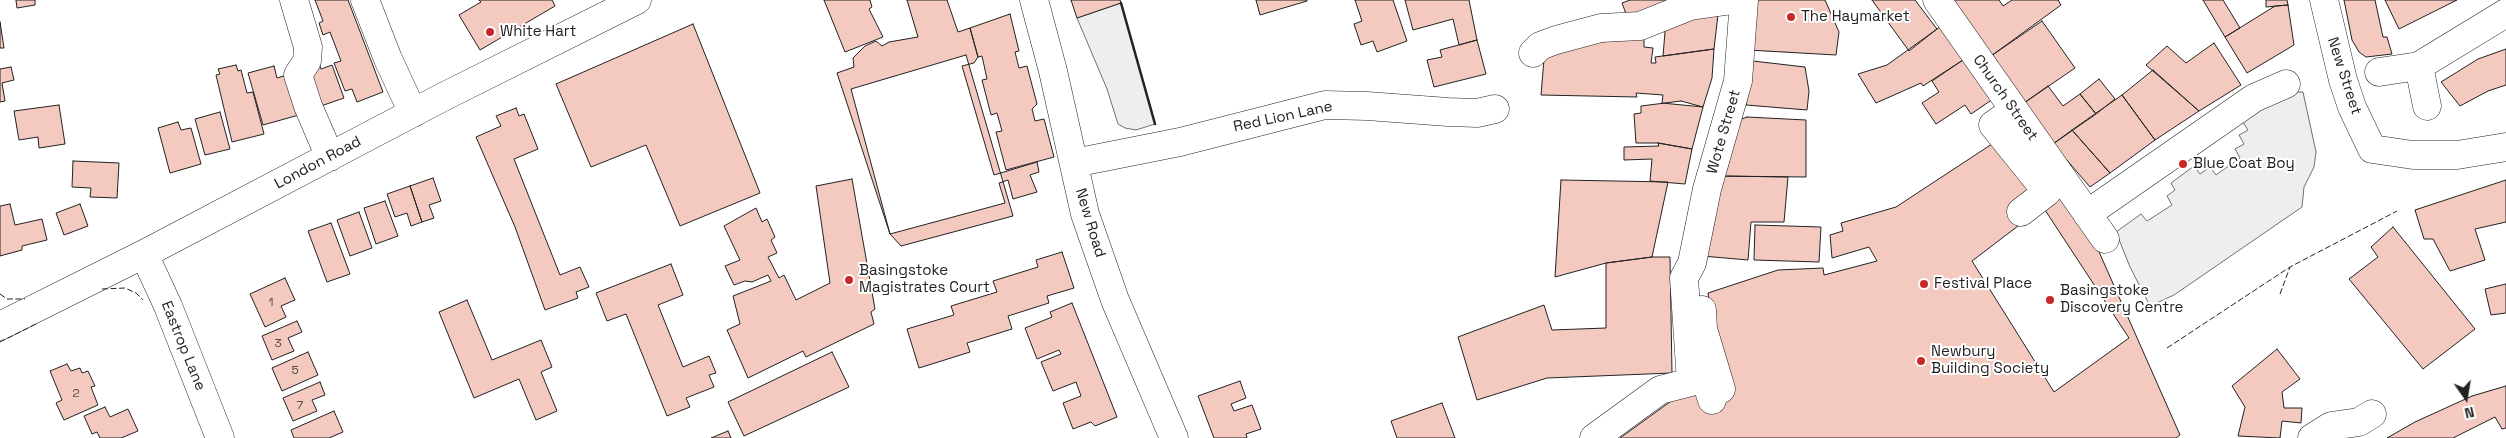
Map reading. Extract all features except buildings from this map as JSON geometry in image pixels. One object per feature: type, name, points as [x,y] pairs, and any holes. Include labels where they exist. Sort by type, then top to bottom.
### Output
[{"type":"street","points":[[294,0],[308,47],[307,61],[298,75],[308,106],[330,157]]},
{"type":"street","points":[[365,0],[388,59],[413,113]]},
{"type":"street","name":"London Road","points":[[0,326],[144,254],[413,113],[637,0]]},
{"type":"street","name":"New Road","points":[[1034,0],[1085,214],[1115,300],[1174,438]]},
{"type":"street","points":[[1534,53],[1540,46],[1556,40],[1601,28],[1640,26],[1690,6],[1733,0]]},
{"type":"street","name":"Wote Street","points":[[1594,438],[1660,390],[1691,382],[1684,278],[1692,263],[1707,189],[1738,80],[1744,0]]},
{"type":"street","name":"Church Street","points":[[1937,0],[2013,111],[2106,239]]},
{"type":"street","name":"New Street","points":[[2324,0],[2343,80],[2352,107],[2372,149],[2413,155],[2457,155],[2506,147]]},
{"type":"street","points":[[2379,72],[2419,66],[2506,13]]},
{"type":"street","points":[[2419,66],[2427,106]]},
{"type":"street","points":[[2080,205],[2254,98],[2286,84]]},
{"type":"street","name":"Red Lion Lane","points":[[1074,163],[1180,142],[1325,105],[1448,112],[1477,112],[1495,109]]},
{"type":"street","points":[[2013,111],[1993,125],[2047,192],[2021,212]]},
{"type":"street","name":"Eastrop Lane","points":[[144,254],[168,306],[220,438]]},
{"type":"street","points":[[1692,263],[1701,283],[1703,329],[1721,389],[1710,394],[1712,400]]},
{"type":"street","points":[[2312,438],[2330,426],[2359,422],[2372,414]]},
{"type":"shaded area","points":[[1121,3],[1155,124],[1136,130],[1125,128],[1118,124],[1107,89],[1077,18]]},
{"type":"shaded area","points":[[2289,92],[2303,92],[2316,152],[2314,167],[2304,187],[2302,207],[2174,295],[2150,306],[2130,267],[2116,232],[2141,214],[2147,221],[2172,205],[2167,196],[2175,190],[2171,183],[2194,166],[2200,174],[2210,167],[2216,175],[2240,158],[2235,149],[2244,144],[2239,135],[2248,130],[2242,121]]},
{"type":"fence","points":[[2167,348],[2290,267],[2397,211]]},
{"type":"fence","points":[[2280,294],[2290,267]]},
{"type":"fence","points":[[102,289],[125,288],[136,293],[143,300]]},
{"type":"fence","points":[[0,294],[7,299],[25,299]]},
{"type":"fence","points":[[0,342],[36,324]]},
{"type":"wall","points":[[1121,3],[1155,124]]},
{"type":"place","name":"The Haymarket","points":[[1791,17]]},
{"type":"place","name":"White Hart","points":[[490,32]]},
{"type":"place","name":"Blue Coat Boy","points":[[2183,164]]},
{"type":"place","name":"Basingstoke Magistrates Court","points":[[849,280]]},
{"type":"place","name":"Festival Place","points":[[1924,284]]},
{"type":"place","name":"Basingstoke Discovery Centre","points":[[2050,300]]},
{"type":"place","name":"Newbury Building Society","points":[[1921,361]]}]
